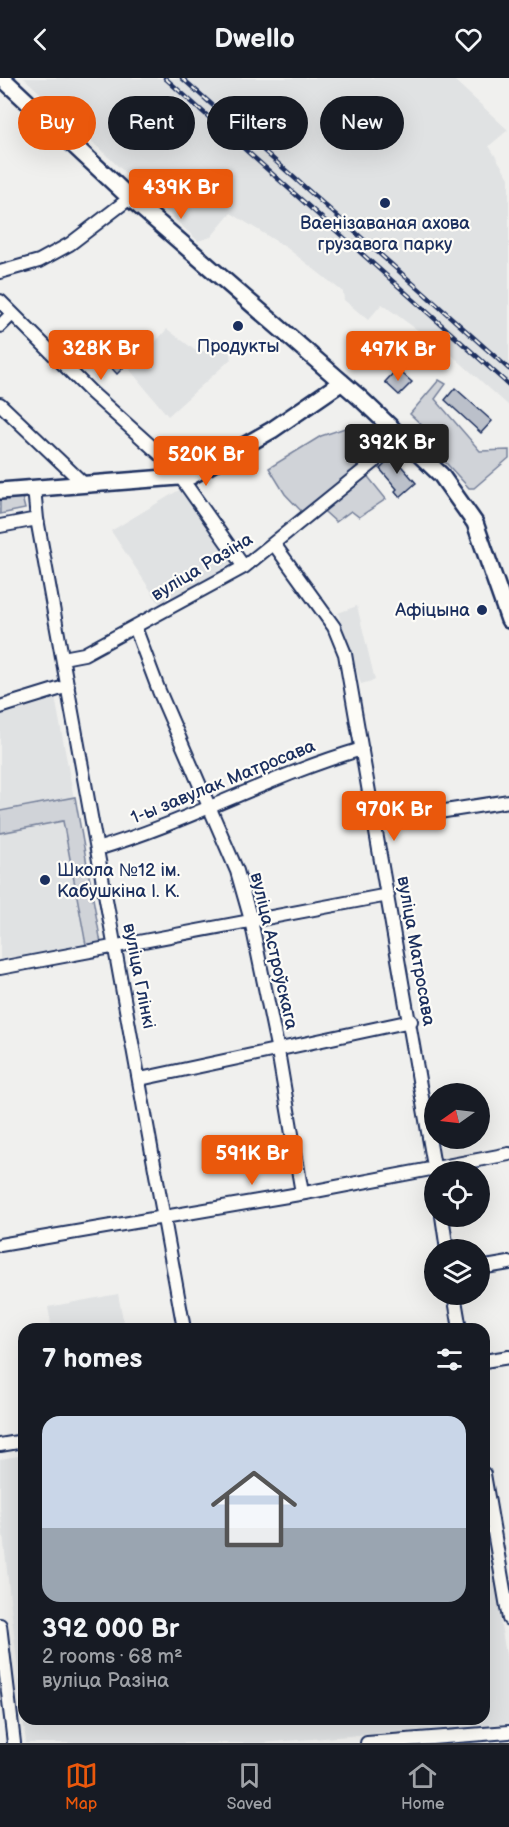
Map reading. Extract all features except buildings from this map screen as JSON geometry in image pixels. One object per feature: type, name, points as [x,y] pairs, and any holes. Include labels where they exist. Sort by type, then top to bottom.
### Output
[{"type":"main road","points":[[2,78],[130,198],[342,382],[441,475],[469,513],[509,620]]},
{"type":"main road","points":[[0,491],[180,478],[201,472],[272,430],[342,382]]},
{"type":"street","points":[[0,272],[39,261],[70,244],[130,198]]},
{"type":"street","points":[[0,301],[92,393],[172,465],[244,567]]},
{"type":"street","points":[[0,326],[12,314]]},
{"type":"street","points":[[0,404],[84,484]]},
{"type":"street","name":"вуліца Разіна","points":[[63,658],[84,654],[244,567],[374,462]]},
{"type":"street","name":"вуліца Глінкі","points":[[34,488],[37,519],[183,1323]]},
{"type":"street","points":[[0,526],[37,519]]},
{"type":"street","name":"вуліца Матросава","points":[[274,544],[338,634],[345,654],[411,1021],[434,1161]]},
{"type":"street","name":"вуліца Астроўскага","points":[[135,627],[208,809],[237,871],[251,920],[278,1051],[302,1193]]},
{"type":"street","points":[[0,707],[68,686]]},
{"type":"street","name":"1-ы завулак Матросава","points":[[97,849],[208,809],[332,758],[362,749]]},
{"type":"street","points":[[375,822],[509,801]]},
{"type":"street","points":[[0,968],[388,895]]},
{"type":"street","points":[[140,1079],[411,1021]]},
{"type":"street","points":[[477,1161],[509,1154]]},
{"type":"street","points":[[0,1245],[163,1215],[424,1172]]},
{"type":"street","points":[[490,1267],[509,1263]]},
{"type":"street","points":[[456,1305],[459,1323]]},
{"type":"street","points":[[490,1360],[509,1357]]},
{"type":"street","points":[[0,1445],[18,1442]]},
{"type":"street","points":[[490,1499],[504,1557],[509,1619]]},
{"type":"street","points":[[0,1625],[14,1743]]},
{"type":"street","points":[[367,1743],[509,1732]]},
{"type":"shaded area","points":[[24,78],[452,78],[508,130],[489,146],[509,178],[509,406],[453,356],[382,304],[368,320],[344,300],[343,292],[287,248],[231,213],[211,237],[198,241],[96,145],[96,96],[43,96]]},
{"type":"shaded area","points":[[167,329],[196,351],[209,351],[228,345],[231,359],[168,416],[130,370]]},
{"type":"shaded area","points":[[439,380],[446,384],[435,399],[480,451],[509,450],[509,458],[474,488],[469,488],[437,453],[439,445],[442,444],[410,414]]},
{"type":"shaded area","points":[[348,427],[373,455],[361,468],[386,499],[359,517],[351,511],[336,522],[316,504],[304,514],[285,494],[269,468],[321,436]]},
{"type":"shaded area","points":[[179,490],[186,493],[192,502],[190,504],[206,522],[233,562],[161,606],[111,531]]},
{"type":"shaded area","points":[[21,493],[25,509],[0,514],[0,496]]},
{"type":"shaded area","points":[[357,606],[375,680],[361,684],[338,613]]},
{"type":"shaded area","name":"Школа №12 ім. Кабушкіна І. К.","points":[[55,697],[101,943],[0,959],[0,713]]},
{"type":"shaded area","points":[[75,797],[101,943],[86,945],[63,821],[0,833],[0,811]]},
{"type":"shaded area","points":[[118,1294],[124,1323],[51,1323],[48,1307]]},
{"type":"shaded area","points":[[18,1456],[18,1670],[0,1507],[0,1459]]},
{"type":"shaded area","points":[[490,1537],[504,1618],[500,1619],[509,1672],[509,1723],[490,1725]]},
{"type":"shaded area","points":[[24,1725],[484,1725],[262,1743],[26,1743]]},
{"type":"railway","points":[[165,78],[509,385]]},
{"type":"railway","points":[[182,78],[509,369]]},
{"type":"place","name":"Ваенізаваная ахова грузавога парку","points":[[385,203]]},
{"type":"place","name":"Продукты","points":[[238,326]]},
{"type":"place","name":"Афіцына","points":[[482,610]]},
{"type":"place","name":"Школа №12 ім. Кабушкіна І. К.","points":[[45,880]]}]
